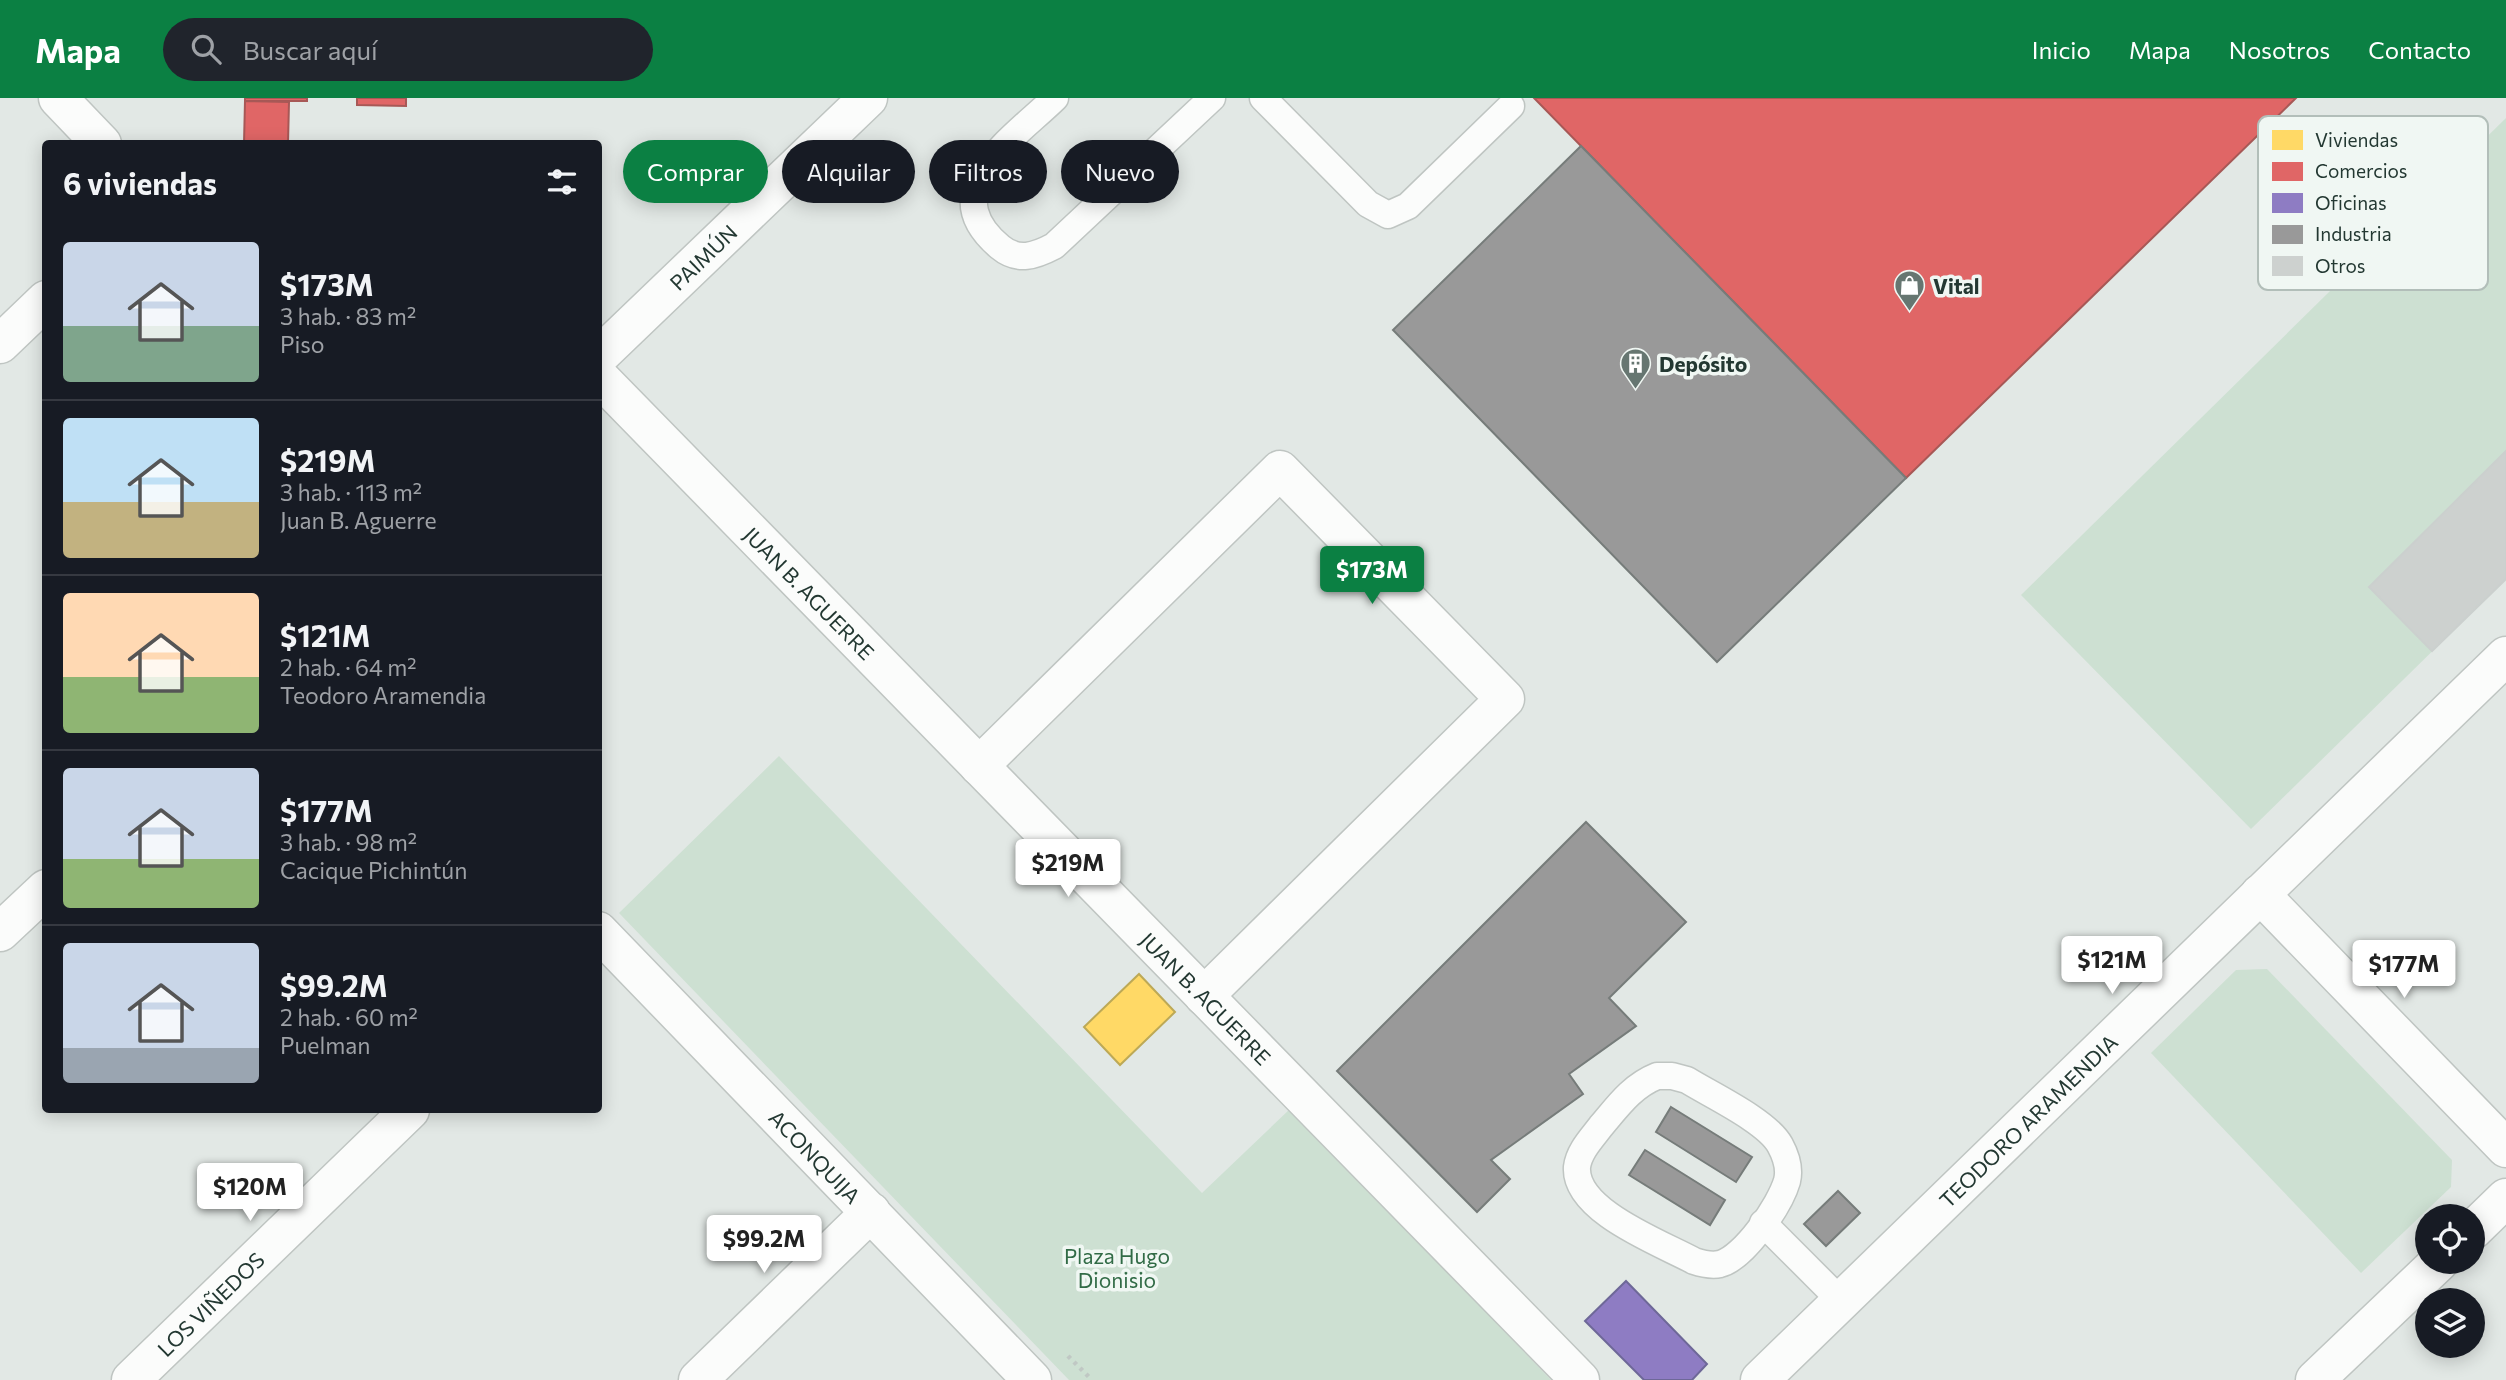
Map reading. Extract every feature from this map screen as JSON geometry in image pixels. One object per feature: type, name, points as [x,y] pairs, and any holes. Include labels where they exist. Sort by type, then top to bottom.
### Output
[{"type":"street","points":[[58,98],[98,140]]},
{"type":"street","name":"PAIMÚN","points":[[602,353],[868,98]]},
{"type":"street","points":[[0,344],[42,304]]},
{"type":"street","name":"JUAN B. AGUERRE","points":[[602,380],[1580,1380]]},
{"type":"street","points":[[979,766],[1280,470],[1505,699],[1204,996]]},
{"type":"street","name":"TEODORO ARAMENDIA","points":[[1760,1380],[2506,656]]},
{"type":"street","points":[[0,932],[42,893]]},
{"type":"street","points":[[2260,894],[2506,1148]]},
{"type":"street","name":"ACONQUIJA","points":[[602,935],[1032,1380]]},
{"type":"street","name":"LOS VIÑEDOS","points":[[131,1380],[407,1113]]},
{"type":"street","points":[[2485,1218],[2506,1198]]},
{"type":"street","points":[[698,1380],[870,1212]]},
{"type":"street","points":[[2315,1380],[2427,1274]]},
{"type":"lane","points":[[1055,98],[982,170],[974,190],[972,209],[980,226],[1010,255],[1034,257],[1054,246],[1212,98]]},
{"type":"lane","points":[[1263,98],[1368,204],[1388,215],[1408,206],[1511,106]]},
{"type":"lane","points":[[1672,1076],[1687,1080],[1761,1126],[1779,1142],[1785,1156],[1786,1182],[1763,1223],[1744,1251],[1734,1258],[1709,1265],[1694,1261],[1595,1205],[1579,1181],[1577,1166],[1582,1153],[1631,1091],[1643,1082],[1672,1076]]},
{"type":"lane","points":[[1763,1223],[1841,1301]]},
{"type":"green space","points":[[2506,118],[2506,579],[2251,829],[2021,595],[2331,290],[2488,290],[2488,136]]},
{"type":"green space","name":"Plaza Hugo Dionisio","points":[[779,756],[1202,1193],[1291,1108],[1551,1380],[1069,1380],[619,913]]},
{"type":"green space","points":[[2267,969],[2452,1160],[2451,1187],[2433,1204],[2415,1204],[2415,1221],[2361,1273],[2151,1053],[2236,970]]},
{"type":"building: Viviendas","points":[[1139,974],[1175,1012],[1120,1065],[1084,1027]]},
{"type":"building: Comercios","points":[[245,98],[307,98],[307,101],[245,101]]},
{"type":"building: Comercios","points":[[357,98],[406,98],[406,106],[357,105]]},
{"type":"building: Comercios","name":"Vital","points":[[1534,98],[2296,98],[2278,116],[2258,116],[2258,135],[1906,478]]},
{"type":"building: Comercios","points":[[245,101],[289,102],[288,140],[244,140]]},
{"type":"building: Oficinas","points":[[1626,1281],[1707,1364],[1692,1380],[1644,1380],[1585,1321]]},
{"type":"building: Industria","name":"Depósito","points":[[1581,146],[1906,478],[1717,662],[1393,330]]},
{"type":"building: Industria","points":[[1586,822],[1686,922],[1609,998],[1636,1026],[1569,1074],[1583,1094],[1491,1160],[1510,1179],[1477,1212],[1337,1071]]},
{"type":"building: Industria","points":[[1671,1107],[1752,1157],[1736,1182],[1656,1132]]},
{"type":"building: Industria","points":[[1645,1150],[1725,1200],[1710,1225],[1629,1175]]},
{"type":"building: Industria","points":[[1838,1191],[1860,1213],[1826,1246],[1804,1224]]},
{"type":"building: Otros","points":[[2506,451],[2506,579],[2432,651],[2369,587]]},
{"type":"place","name":"Vital","points":[[1910,312]]},
{"type":"place","name":"Depósito","points":[[1636,390]]}]
